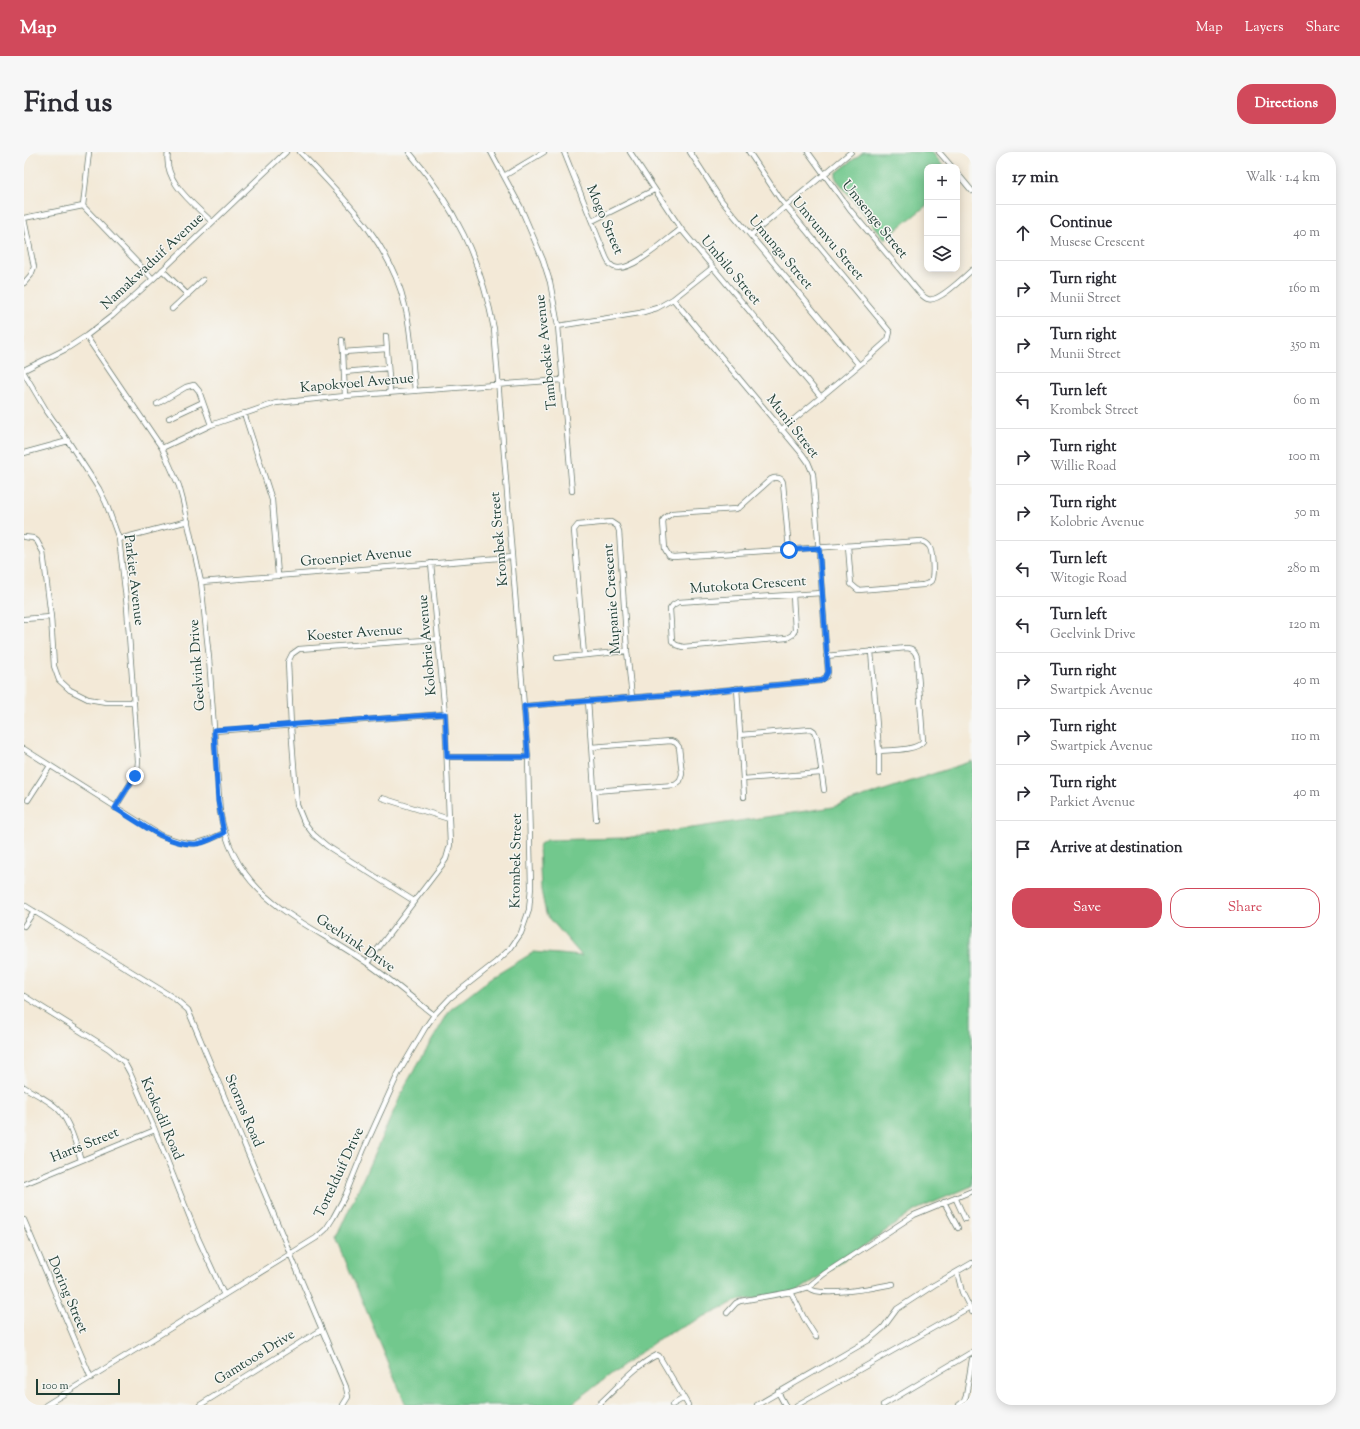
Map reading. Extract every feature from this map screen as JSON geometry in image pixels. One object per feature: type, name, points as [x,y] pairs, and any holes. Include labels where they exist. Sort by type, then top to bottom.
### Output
[{"type":"street","points":[[83,206],[90,152]]},
{"type":"street","points":[[168,152],[168,167],[171,177],[186,197],[212,222]]},
{"type":"street","name":"Namakwaduif Avenue","points":[[24,370],[52,358],[86,336],[112,316],[286,152]]},
{"type":"street","points":[[300,152],[354,210],[373,234],[386,256],[398,283],[405,305],[410,332],[415,390]]},
{"type":"street","name":"Krombek Street","points":[[409,152],[429,176],[450,208],[467,242],[485,291],[494,329],[528,757],[530,898],[529,910],[524,926],[515,943]]},
{"type":"street","name":"Tamboekie Avenue","points":[[491,152],[520,206],[543,260],[550,282],[558,326],[572,491]]},
{"type":"street","points":[[504,176],[544,152]]},
{"type":"street","name":"Mogo Street","points":[[564,152],[609,263],[617,268],[627,266],[644,258],[681,229]]},
{"type":"street","name":"Umbilo Street","points":[[630,152],[681,229],[821,397]]},
{"type":"street","name":"Umunga Street","points":[[690,152],[721,200],[859,365]]},
{"type":"street","name":"Umvumvu Street","points":[[749,152],[785,205],[890,332],[889,337],[859,365]]},
{"type":"street","name":"Umsenge Street","points":[[808,152],[850,210],[926,299],[932,300],[939,298],[972,270]]},
{"type":"street","points":[[751,235],[785,205],[851,152]]},
{"type":"street","points":[[939,152],[949,164]]},
{"type":"street","points":[[960,177],[972,191]]},
{"type":"street","points":[[592,221],[654,190]]},
{"type":"street","points":[[24,283],[31,275],[34,267],[24,218],[83,206]]},
{"type":"street","points":[[83,206],[153,279]]},
{"type":"street","points":[[558,326],[646,312],[657,308],[673,299],[712,268]]},
{"type":"street","points":[[162,270],[188,295]]},
{"type":"street","points":[[172,309],[203,280]]},
{"type":"street","name":"Munii Street","points":[[524,706],[820,681],[828,674],[813,474],[811,467],[803,455],[673,299]]},
{"type":"street","name":"Geelvink Drive","points":[[86,336],[162,448],[179,486],[201,582],[208,644],[218,801],[224,833],[240,867],[262,894],[278,907],[367,963],[434,1015]]},
{"type":"street","points":[[386,336],[390,392]]},
{"type":"street","points":[[342,340],[345,396]]},
{"type":"street","points":[[343,352],[387,349]]},
{"type":"street","points":[[781,430],[859,365]]},
{"type":"street","points":[[344,372],[388,368]]},
{"type":"street","name":"Parkiet Avenue","points":[[24,374],[46,410],[99,489],[108,508],[119,539],[127,607],[138,766],[135,776],[115,808]]},
{"type":"street","name":"Kapokvoel Avenue","points":[[162,448],[211,425],[276,403],[390,392],[562,380]]},
{"type":"street","points":[[157,404],[186,387],[191,385],[195,386],[198,389],[211,425]]},
{"type":"street","points":[[169,418],[203,402]]},
{"type":"street","points":[[244,413],[272,500],[278,575]]},
{"type":"street","points":[[24,453],[68,441]]},
{"type":"street","points":[[789,550],[783,481],[776,477],[771,479],[736,509],[672,513],[664,519],[663,522],[665,549],[667,554],[671,557],[789,550],[848,546],[924,541],[931,549],[932,579],[929,583],[922,585],[858,590],[851,584],[848,546]]},
{"type":"street","points":[[119,539],[188,521]]},
{"type":"street","name":"Mupanie Crescent","points":[[584,654],[574,532],[578,525],[607,522],[614,524],[619,531],[627,651],[632,697]]},
{"type":"street","points":[[24,537],[33,538],[37,541],[43,552],[51,617],[55,671],[59,680],[64,686],[77,694],[97,702],[134,702]]},
{"type":"street","name":"Groenpiet Avenue","points":[[201,582],[512,557]]},
{"type":"street","name":"Kolobrie Avenue","points":[[367,963],[446,859],[450,845],[445,714],[431,563]]},
{"type":"street","name":"Mutokota Crescent","points":[[793,595],[795,630],[792,635],[787,638],[678,646],[671,638],[669,611],[671,606],[676,603],[822,593]]},
{"type":"street","points":[[24,619],[51,617]]},
{"type":"street","name":"Koester Avenue","points":[[414,901],[327,846],[308,828],[297,805],[288,662],[290,656],[296,650],[439,639]]},
{"type":"street","points":[[826,656],[906,648],[912,649],[916,652],[920,687],[923,736],[922,743],[914,747],[879,751]]},
{"type":"street","points":[[557,658],[584,654],[627,651]]},
{"type":"street","points":[[871,651],[880,774]]},
{"type":"street","points":[[737,688],[744,798]]},
{"type":"street","points":[[588,700],[596,819]]},
{"type":"street","points":[[214,730],[291,726],[445,714]]},
{"type":"street","points":[[740,735],[811,729],[814,731],[817,738],[824,790]]},
{"type":"street","points":[[591,747],[671,741],[679,747],[682,774],[680,781],[675,785],[594,791]]},
{"type":"street","points":[[24,749],[160,836],[184,843],[196,844],[203,843],[224,833]]},
{"type":"street","points":[[447,757],[528,757]]},
{"type":"street","points":[[28,800],[50,766]]},
{"type":"street","points":[[743,779],[821,773]]},
{"type":"street","points":[[382,798],[449,819]]},
{"type":"street","name":"Storms Road","points":[[24,904],[174,998],[188,1010],[346,1387],[348,1397],[345,1403]]},
{"type":"street","points":[[24,926],[34,911]]},
{"type":"street","name":"Tortelduif Drive","points":[[46,1405],[321,1233],[334,1218],[345,1196],[367,1142],[398,1074],[434,1015],[450,998],[500,959],[515,943]]},
{"type":"street","name":"Krokodil Road","points":[[24,996],[120,1057],[130,1073],[155,1130],[198,1238],[224,1295]]},
{"type":"street","points":[[24,1087],[52,1104],[62,1113],[81,1160]]},
{"type":"street","name":"Harts Street","points":[[24,1184],[155,1130]]},
{"type":"street","points":[[727,1313],[736,1303],[740,1301],[791,1292],[808,1287],[810,1284],[914,1215],[972,1191]]},
{"type":"street","points":[[955,1197],[965,1219]]},
{"type":"street","points":[[944,1202],[958,1228]]},
{"type":"street","name":"Doring Street","points":[[24,1220],[91,1378]]},
{"type":"street","points":[[757,1405],[869,1340],[883,1328],[897,1310],[934,1284],[972,1263]]},
{"type":"street","points":[[797,1405],[971,1310],[962,1292],[957,1272]]},
{"type":"street","points":[[808,1287],[813,1291],[828,1292],[870,1289],[893,1284]]},
{"type":"street","points":[[791,1292],[804,1318],[816,1337]]},
{"type":"street","name":"Gamtoos Drive","points":[[200,1405],[322,1329]]},
{"type":"street","points":[[883,1405],[972,1352]]},
{"type":"street","points":[[598,1405],[633,1372],[657,1355],[666,1367],[688,1405]]},
{"type":"street","points":[[959,1405],[964,1401],[966,1396],[972,1359]]},
{"type":"street","points":[[778,1392],[785,1405]]},
{"type":"street","points":[[672,1405],[684,1398]]},
{"type":"green space","points":[[863,152],[932,152],[942,164],[924,164],[924,207],[885,239],[836,179],[836,173]]},
{"type":"green space","points":[[972,761],[972,1186],[916,1210],[794,1294],[736,1301],[660,1338],[570,1405],[406,1405],[336,1238],[406,1084],[450,1010],[491,978],[534,952],[582,956],[546,914],[541,890],[539,845],[546,840],[625,838],[833,807]]},
{"type":"route","points":[[135,776],[115,808],[160,836],[184,843],[196,844],[203,843],[224,833],[218,801],[214,730],[291,726],[445,714],[447,757],[528,757],[524,706],[820,681],[827,676],[828,672],[819,548],[789,550]]}]
